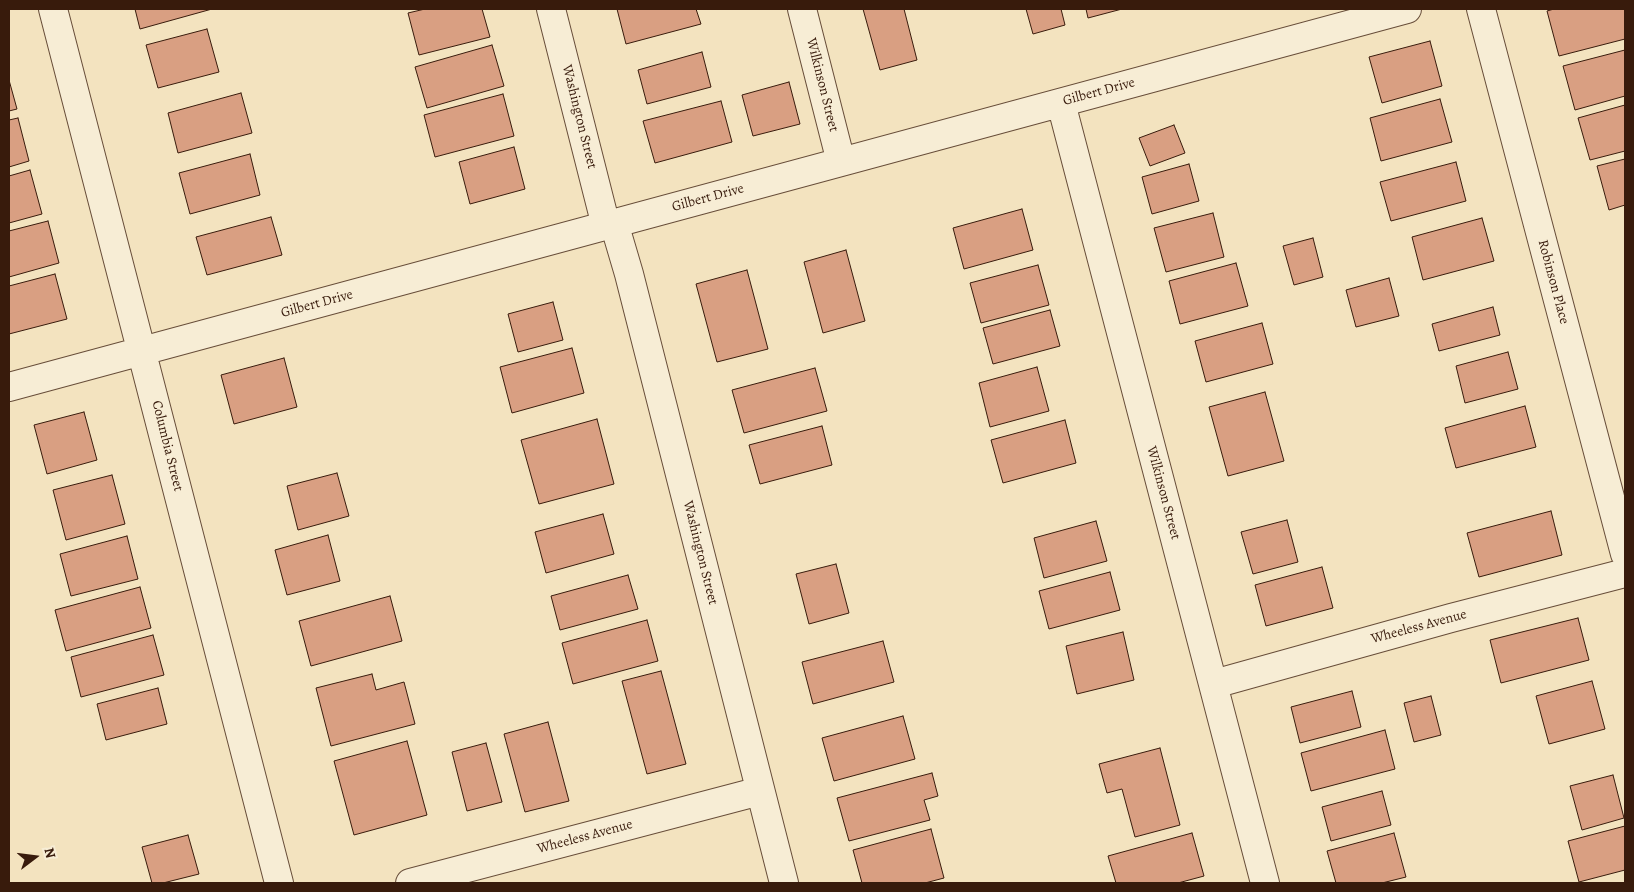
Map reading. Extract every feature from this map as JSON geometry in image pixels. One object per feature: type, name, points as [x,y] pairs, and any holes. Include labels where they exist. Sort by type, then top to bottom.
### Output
[{"type":"street","name":"Columbia Street","points":[[52,9],[279,883]]},
{"type":"street","name":"Washington Street","points":[[551,9],[610,224],[630,274],[784,883]]},
{"type":"street","name":"Wilkinson Street","points":[[802,9],[841,162]]},
{"type":"street","name":"Gilbert Drive","points":[[9,387],[1060,102],[1345,17],[1407,9]]},
{"type":"street","name":"Robinson Place","points":[[1481,9],[1625,554]]},
{"type":"street","name":"Wilkinson Street","points":[[1060,102],[1265,883]]},
{"type":"street","name":"Wheeless Avenue","points":[[1214,684],[1451,618],[1625,573]]},
{"type":"street","name":"Wheeless Avenue","points":[[410,883],[760,791]]},
{"type":"building","points":[[135,9],[212,9],[140,29]]},
{"type":"building","points":[[425,9],[482,9],[490,37],[419,55],[408,13]]},
{"type":"building","points":[[617,9],[696,9],[701,24],[626,44]]},
{"type":"building","points":[[863,9],[904,9],[917,60],[880,70]]},
{"type":"building","points":[[1026,9],[1061,9],[1065,25],[1033,34]]},
{"type":"building","points":[[1086,9],[1122,9],[1088,18]]},
{"type":"building","points":[[1554,9],[1625,9],[1625,39],[1559,56],[1547,11]]},
{"type":"building","points":[[207,29],[219,72],[158,88],[146,45]]},
{"type":"building","points":[[1430,41],[1442,86],[1382,103],[1369,57]]},
{"type":"building","points":[[492,45],[504,86],[427,108],[415,67]]},
{"type":"building","points":[[1625,50],[1625,96],[1575,110],[1563,66]]},
{"type":"building","points":[[702,52],[711,87],[647,104],[638,70]]},
{"type":"building","points":[[9,80],[17,109],[9,111]]},
{"type":"building","points":[[789,82],[800,124],[753,136],[742,95]]},
{"type":"building","points":[[241,93],[252,133],[178,153],[168,113]]},
{"type":"building","points":[[503,94],[514,136],[435,157],[424,115]]},
{"type":"building","points":[[1440,99],[1452,142],[1381,161],[1370,118]]},
{"type":"building","points":[[721,101],[732,142],[655,163],[643,121]]},
{"type":"building","points":[[1625,105],[1625,151],[1590,160],[1578,118]]},
{"type":"building","points":[[18,118],[29,161],[9,167],[9,120]]},
{"type":"building","points":[[1174,125],[1185,153],[1150,166],[1139,138]]},
{"type":"building","points":[[514,147],[525,189],[470,204],[459,162]]},
{"type":"building","points":[[250,154],[260,195],[190,214],[179,173]]},
{"type":"building","points":[[1625,159],[1625,205],[1609,210],[1597,166]]},
{"type":"building","points":[[1456,162],[1466,201],[1391,221],[1380,182]]},
{"type":"building","points":[[1189,164],[1199,201],[1152,214],[1142,177]]},
{"type":"building","points":[[30,170],[42,214],[9,223],[9,176]]},
{"type":"building","points":[[1022,209],[1033,250],[964,269],[953,228]]},
{"type":"building","points":[[1213,213],[1224,257],[1166,272],[1154,228]]},
{"type":"building","points":[[271,217],[282,255],[207,275],[196,237]]},
{"type":"building","points":[[1482,218],[1494,261],[1423,280],[1412,237]]},
{"type":"building","points":[[48,221],[59,263],[9,277],[9,231]]},
{"type":"building","points":[[1313,238],[1323,277],[1294,285],[1283,246]]},
{"type":"building","points":[[846,250],[865,321],[823,333],[804,262]]},
{"type":"building","points":[[1236,263],[1248,306],[1180,324],[1169,281]]},
{"type":"building","points":[[1038,265],[1049,305],[981,323],[970,283]]},
{"type":"building","points":[[747,270],[768,349],[717,362],[696,284]]},
{"type":"building","points":[[55,274],[67,319],[9,334],[9,286]]},
{"type":"building","points":[[1389,278],[1399,316],[1356,327],[1346,290]]},
{"type":"building","points":[[553,302],[563,340],[518,352],[508,314]]},
{"type":"building","points":[[1493,307],[1500,335],[1439,351],[1432,324]]},
{"type":"building","points":[[1050,310],[1060,346],[993,364],[983,328]]},
{"type":"building","points":[[1262,323],[1273,364],[1206,382],[1195,341]]},
{"type":"building","points":[[572,348],[584,393],[512,413],[500,367]]},
{"type":"building","points":[[1508,352],[1518,389],[1465,403],[1456,366]]},
{"type":"building","points":[[284,358],[297,407],[234,424],[221,375]]},
{"type":"building","points":[[1037,367],[1049,411],[990,427],[979,383]]},
{"type":"building","points":[[815,368],[827,411],[744,433],[732,390]]},
{"type":"building","points":[[1265,392],[1284,461],[1228,476],[1209,407]]},
{"type":"building","points":[[1525,406],[1536,447],[1456,468],[1445,428]]},
{"type":"building","points":[[84,412],[97,460],[47,474],[34,425]]},
{"type":"building","points":[[597,419],[614,484],[539,504],[521,440]]},
{"type":"building","points":[[1065,420],[1076,463],[1003,483],[991,440]]},
{"type":"building","points":[[822,426],[832,465],[760,484],[749,445]]},
{"type":"building","points":[[337,473],[349,516],[298,530],[287,486]]},
{"type":"building","points":[[112,475],[125,524],[66,540],[53,490]]},
{"type":"building","points":[[1551,511],[1562,555],[1479,577],[1467,533]]},
{"type":"building","points":[[603,514],[614,554],[546,573],[535,532]]},
{"type":"building","points":[[1287,520],[1298,562],[1253,574],[1241,532]]},
{"type":"building","points":[[1096,521],[1107,561],[1044,578],[1034,538]]},
{"type":"building","points":[[328,535],[340,581],[287,595],[275,550]]},
{"type":"building","points":[[127,536],[138,579],[71,596],[60,554]]},
{"type":"building","points":[[836,564],[849,613],[809,624],[796,574]]},
{"type":"building","points":[[1322,567],[1333,608],[1266,626],[1255,585]]},
{"type":"building","points":[[1110,572],[1120,610],[1049,629],[1039,591]]},
{"type":"building","points":[[628,575],[638,609],[560,630],[551,596]]},
{"type":"building","points":[[140,587],[151,628],[66,651],[55,610]]},
{"type":"building","points":[[390,596],[402,641],[311,666],[299,621]]},
{"type":"building","points":[[1578,618],[1589,660],[1501,683],[1490,640]]},
{"type":"building","points":[[647,620],[658,661],[573,684],[562,643]]},
{"type":"building","points":[[1123,632],[1134,680],[1077,694],[1066,646]]},
{"type":"building","points":[[153,635],[164,675],[81,697],[71,657]]},
{"type":"building","points":[[883,641],[894,682],[813,704],[802,662]]},
{"type":"building","points":[[661,671],[686,764],[647,774],[622,681]]},
{"type":"building","points":[[372,674],[376,690],[404,682],[415,724],[331,746],[316,688]]},
{"type":"building","points":[[1592,681],[1605,729],[1549,744],[1536,696]]},
{"type":"building","points":[[158,688],[167,724],[106,740],[97,704]]},
{"type":"building","points":[[1352,691],[1361,727],[1300,743],[1291,707]]},
{"type":"building","points":[[1431,696],[1441,735],[1414,742],[1404,703]]},
{"type":"building","points":[[903,716],[915,759],[834,781],[822,738]]},
{"type":"building","points":[[548,722],[569,801],[525,812],[504,734]]},
{"type":"building","points":[[1385,730],[1395,769],[1311,791],[1301,753]]},
{"type":"building","points":[[407,741],[427,815],[354,835],[334,761]]},
{"type":"building","points":[[486,743],[502,802],[467,811],[452,752]]},
{"type":"building","points":[[1160,748],[1180,825],[1135,837],[1122,789],[1107,793],[1099,764]]},
{"type":"building","points":[[932,773],[938,796],[924,800],[930,820],[849,841],[837,798]]},
{"type":"building","points":[[1613,775],[1624,818],[1582,830],[1570,786]]},
{"type":"building","points":[[1382,791],[1391,825],[1331,841],[1322,807]]},
{"type":"building","points":[[1625,826],[1625,870],[1579,882],[1568,841]]},
{"type":"building","points":[[931,829],[944,878],[925,883],[862,883],[853,850]]},
{"type":"building","points":[[1192,833],[1204,876],[1178,883],[1116,883],[1108,856]]},
{"type":"building","points":[[1394,833],[1406,877],[1382,883],[1336,883],[1327,851]]},
{"type":"building","points":[[188,835],[199,874],[163,883],[152,883],[142,847]]}]
